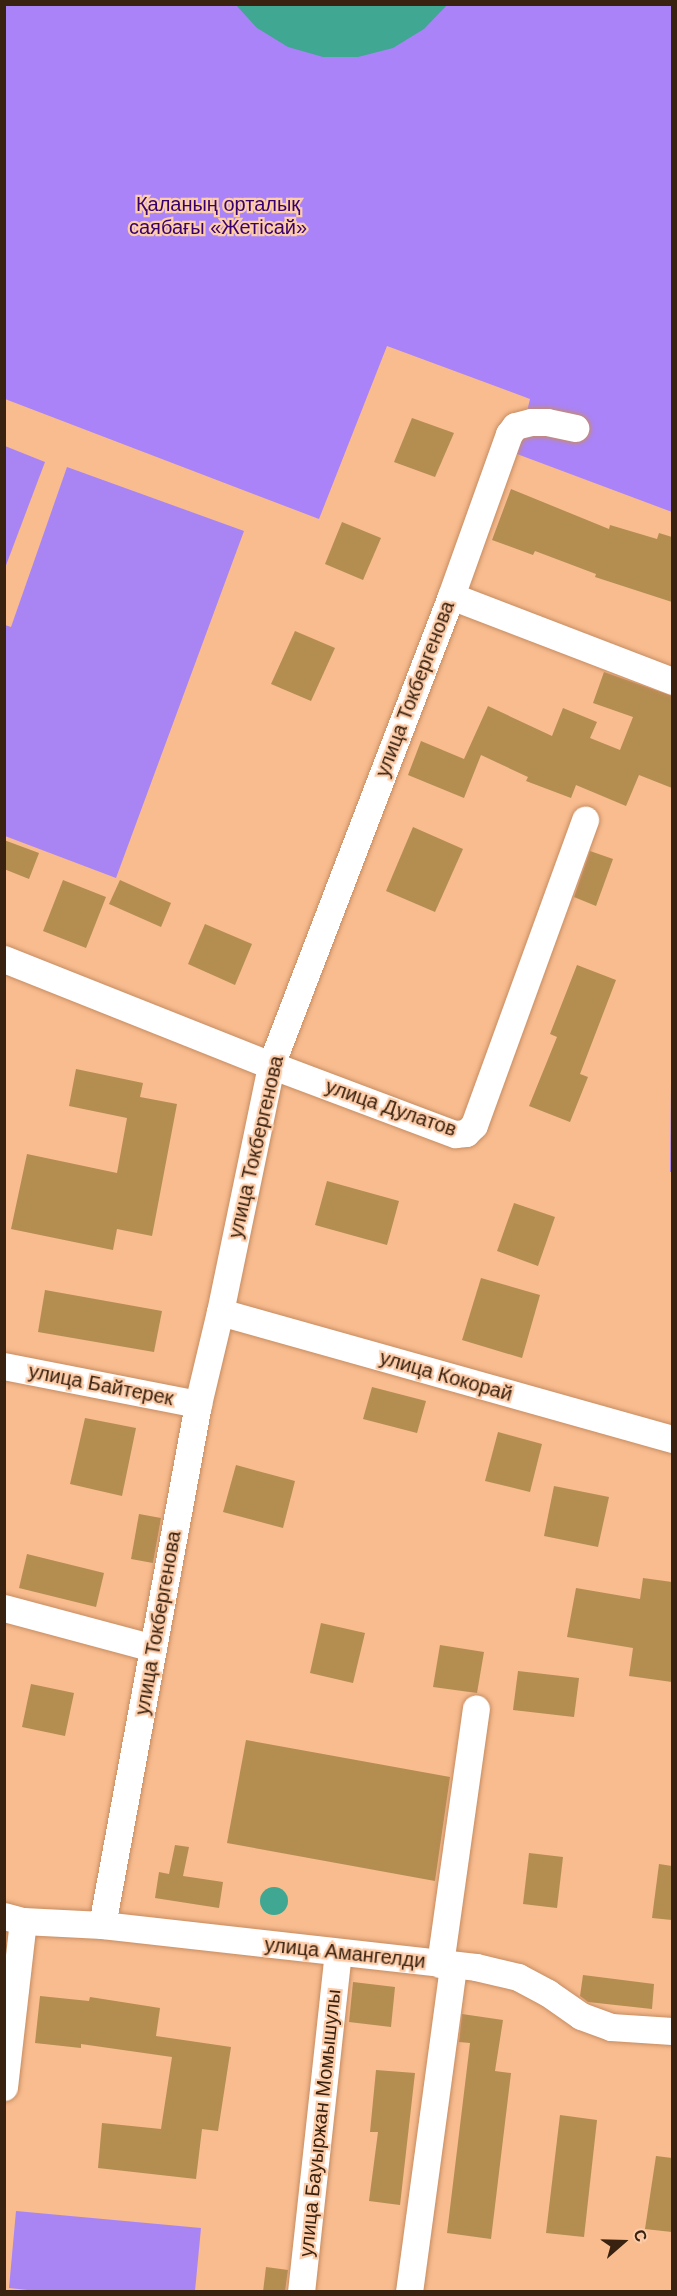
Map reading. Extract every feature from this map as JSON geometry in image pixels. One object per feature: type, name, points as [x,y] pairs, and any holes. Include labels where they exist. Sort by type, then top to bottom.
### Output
[{"type":"street","name":"улица Токбергенова","points":[[102,1925],[198,1404],[220,1312],[271,1065],[451,596],[509,435],[515,426],[547,422],[575,428]]},
{"type":"street","points":[[451,596],[672,681]]},
{"type":"street","name":"улица Дулатов","points":[[4,960],[271,1065],[455,1134],[466,1133],[474,1125],[585,820]]},
{"type":"street","name":"улица Кокорай","points":[[220,1312],[672,1439]]},
{"type":"street","name":"улица Байтерек","points":[[4,1366],[198,1404]]},
{"type":"street","points":[[4,1608],[153,1648]]},
{"type":"street","points":[[409,2292],[476,1709]]},
{"type":"street","points":[[4,2087],[14,1918]]},
{"type":"street","name":"улица Амангелди","points":[[14,1918],[102,1925],[338,1954],[447,1964],[518,1977],[548,1993],[581,2016],[611,2026],[672,2031]]},
{"type":"street","name":"улица Бауыржан Момышулы","points":[[301,2292],[338,1954]]},
{"type":"shaded area","points":[[5,446],[45,462],[5,568]]},
{"type":"shaded area","points":[[67,467],[244,531],[116,878],[5,836],[5,625],[11,627]]},
{"type":"shaded area","points":[[672,994],[672,1172],[670,1172]]},
{"type":"shaded area","points":[[16,2211],[201,2228],[195,2291],[46,2292],[9,2288]]},
{"type":"green space","name":"Қаланың орталық саябағы «Жетісай»","points":[[4,5],[672,5],[672,512],[517,454],[530,399],[387,346],[319,519],[5,399]]},
{"type":"water","points":[[236,5],[447,5],[424,29],[393,48],[358,57],[323,57],[288,47],[257,28]]},
{"type":"water","points":[[274,1887],[284,1891],[288,1901],[284,1911],[274,1915],[264,1911],[260,1901],[264,1891]]},
{"type":"building","points":[[412,418],[454,433],[435,477],[394,462]]},
{"type":"building","points":[[511,489],[609,529],[610,525],[657,539],[659,533],[672,537],[672,602],[595,577],[596,574],[535,551],[533,555],[492,540]]},
{"type":"building","points":[[342,522],[381,538],[363,580],[325,564]]},
{"type":"building","points":[[295,631],[335,648],[311,701],[271,684]]},
{"type":"building","points":[[604,672],[672,696],[672,788],[639,775],[626,806],[576,785],[571,798],[526,781],[528,777],[481,755],[464,798],[408,775],[421,741],[464,759],[488,706],[552,736],[563,708],[597,722],[590,738],[620,750],[633,717],[593,703]]},
{"type":"building","points":[[413,827],[463,849],[435,912],[386,891]]},
{"type":"building","points":[[4,840],[39,853],[29,879],[4,869]]},
{"type":"building","points":[[590,851],[613,859],[596,906],[574,897]]},
{"type":"building","points":[[63,880],[106,897],[86,948],[43,931]]},
{"type":"building","points":[[120,880],[171,903],[161,927],[109,904]]},
{"type":"building","points":[[205,924],[252,944],[235,985],[188,964]]},
{"type":"building","points":[[577,965],[616,980],[580,1074],[588,1077],[570,1122],[529,1106],[557,1037],[550,1034]]},
{"type":"building","points":[[76,1069],[143,1083],[140,1097],[177,1104],[152,1236],[117,1229],[113,1250],[11,1229],[27,1154],[117,1173],[127,1118],[69,1106]]},
{"type":"building","points":[[327,1181],[399,1201],[387,1245],[315,1225]]},
{"type":"building","points":[[514,1203],[555,1217],[538,1266],[497,1251]]},
{"type":"building","points":[[481,1278],[540,1295],[522,1358],[462,1340]]},
{"type":"building","points":[[45,1290],[162,1311],[154,1352],[38,1332]]},
{"type":"building","points":[[372,1387],[426,1401],[417,1433],[363,1419]]},
{"type":"building","points":[[85,1418],[136,1428],[122,1496],[70,1484]]},
{"type":"building","points":[[498,1432],[542,1444],[530,1492],[485,1481]]},
{"type":"building","points":[[236,1465],[295,1481],[283,1528],[223,1512]]},
{"type":"building","points":[[554,1486],[609,1497],[598,1547],[544,1536]]},
{"type":"building","points":[[139,1514],[161,1518],[153,1563],[131,1559]]},
{"type":"building","points":[[27,1554],[104,1573],[96,1607],[19,1588]]},
{"type":"building","points":[[643,1578],[672,1582],[672,1682],[629,1676],[633,1648],[567,1637],[576,1588],[640,1599]]},
{"type":"building","points":[[321,1623],[365,1633],[353,1683],[310,1673]]},
{"type":"building","points":[[440,1645],[484,1652],[477,1693],[433,1687]]},
{"type":"building","points":[[518,1671],[579,1678],[574,1717],[513,1710]]},
{"type":"building","points":[[31,1684],[74,1693],[65,1736],[22,1727]]},
{"type":"building","points":[[246,1740],[450,1777],[435,1881],[227,1843]]},
{"type":"building","points":[[175,1845],[189,1847],[183,1876],[223,1882],[219,1908],[155,1898],[159,1872],[169,1874]]},
{"type":"building","points":[[529,1853],[563,1857],[557,1908],[523,1904]]},
{"type":"building","points":[[659,1864],[672,1866],[672,1920],[652,1918]]},
{"type":"building","points":[[583,1975],[654,1984],[652,2009],[588,2002],[580,1996]]},
{"type":"building","points":[[353,1982],[395,1987],[391,2027],[349,2022]]},
{"type":"building","points":[[40,1996],[89,2001],[90,1997],[160,2008],[156,2036],[231,2047],[218,2131],[202,2129],[196,2179],[98,2168],[102,2123],[161,2129],[172,2057],[81,2044],[81,2048],[35,2043]]},
{"type":"building","points":[[462,2014],[503,2020],[495,2071],[511,2073],[491,2239],[447,2233],[470,2043],[459,2042]]},
{"type":"building","points":[[376,2070],[415,2073],[400,2205],[369,2201],[378,2132],[370,2132]]},
{"type":"building","points":[[560,2115],[597,2120],[584,2237],[546,2233]]},
{"type":"building","points":[[656,2156],[672,2158],[672,2232],[645,2229]]},
{"type":"building","points":[[266,2267],[288,2270],[285,2292],[263,2292]]}]
